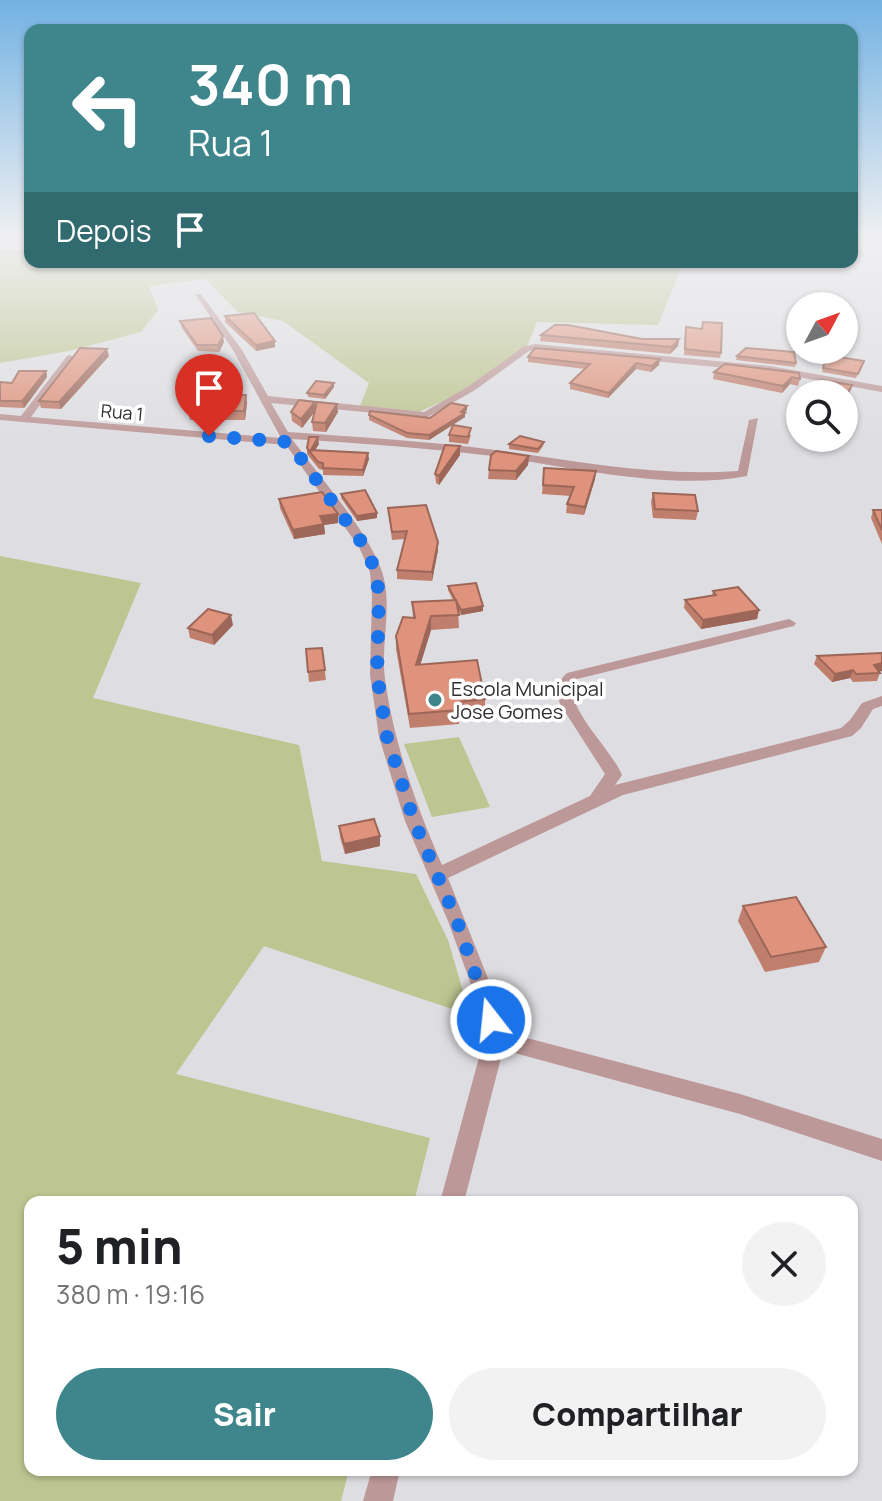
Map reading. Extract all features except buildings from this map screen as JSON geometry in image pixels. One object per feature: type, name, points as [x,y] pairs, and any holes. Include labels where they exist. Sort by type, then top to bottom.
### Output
[{"type":"street","points":[[207,309],[237,350],[287,439],[365,547],[376,572],[379,597],[377,675],[387,737],[414,821],[487,1001],[495,1039],[454,1196]]},
{"type":"street","points":[[263,399],[426,415],[472,388],[526,349],[535,347],[762,368],[882,389]]},
{"type":"street","points":[[24,419],[70,358]]},
{"type":"street","name":"Rua 1","points":[[0,417],[287,439],[412,445],[614,469],[723,477],[743,474],[754,420]]},
{"type":"street","points":[[594,799],[614,775],[607,759],[564,697],[565,683],[572,676],[789,623]]},
{"type":"street","points":[[437,875],[618,790],[846,732],[856,724],[867,706],[882,701]]},
{"type":"street","points":[[495,1039],[740,1104],[882,1150]]},
{"type":"street","points":[[378,1501],[384,1476]]},
{"type":"green space","points":[[0,309],[158,310],[141,332],[69,351],[0,363]]},
{"type":"green space","points":[[235,309],[664,309],[658,325],[537,322],[526,349],[472,388],[412,415],[359,409],[369,383],[283,321]]},
{"type":"green space","points":[[0,556],[141,583],[93,698],[299,745],[322,861],[416,874],[448,940],[470,1015],[264,946],[176,1074],[430,1138],[416,1196],[24,1196],[24,1476],[347,1476],[341,1501],[0,1501]]},
{"type":"green space","points":[[459,737],[490,807],[432,817],[404,744]]},
{"type":"place","name":"Escola Municipal Jose Gomes","points":[[435,700]]},
{"type":"route","points":[[209,436],[289,442],[365,547],[376,572],[379,597],[377,675],[387,737],[414,821],[457,921],[491,1020]]}]
